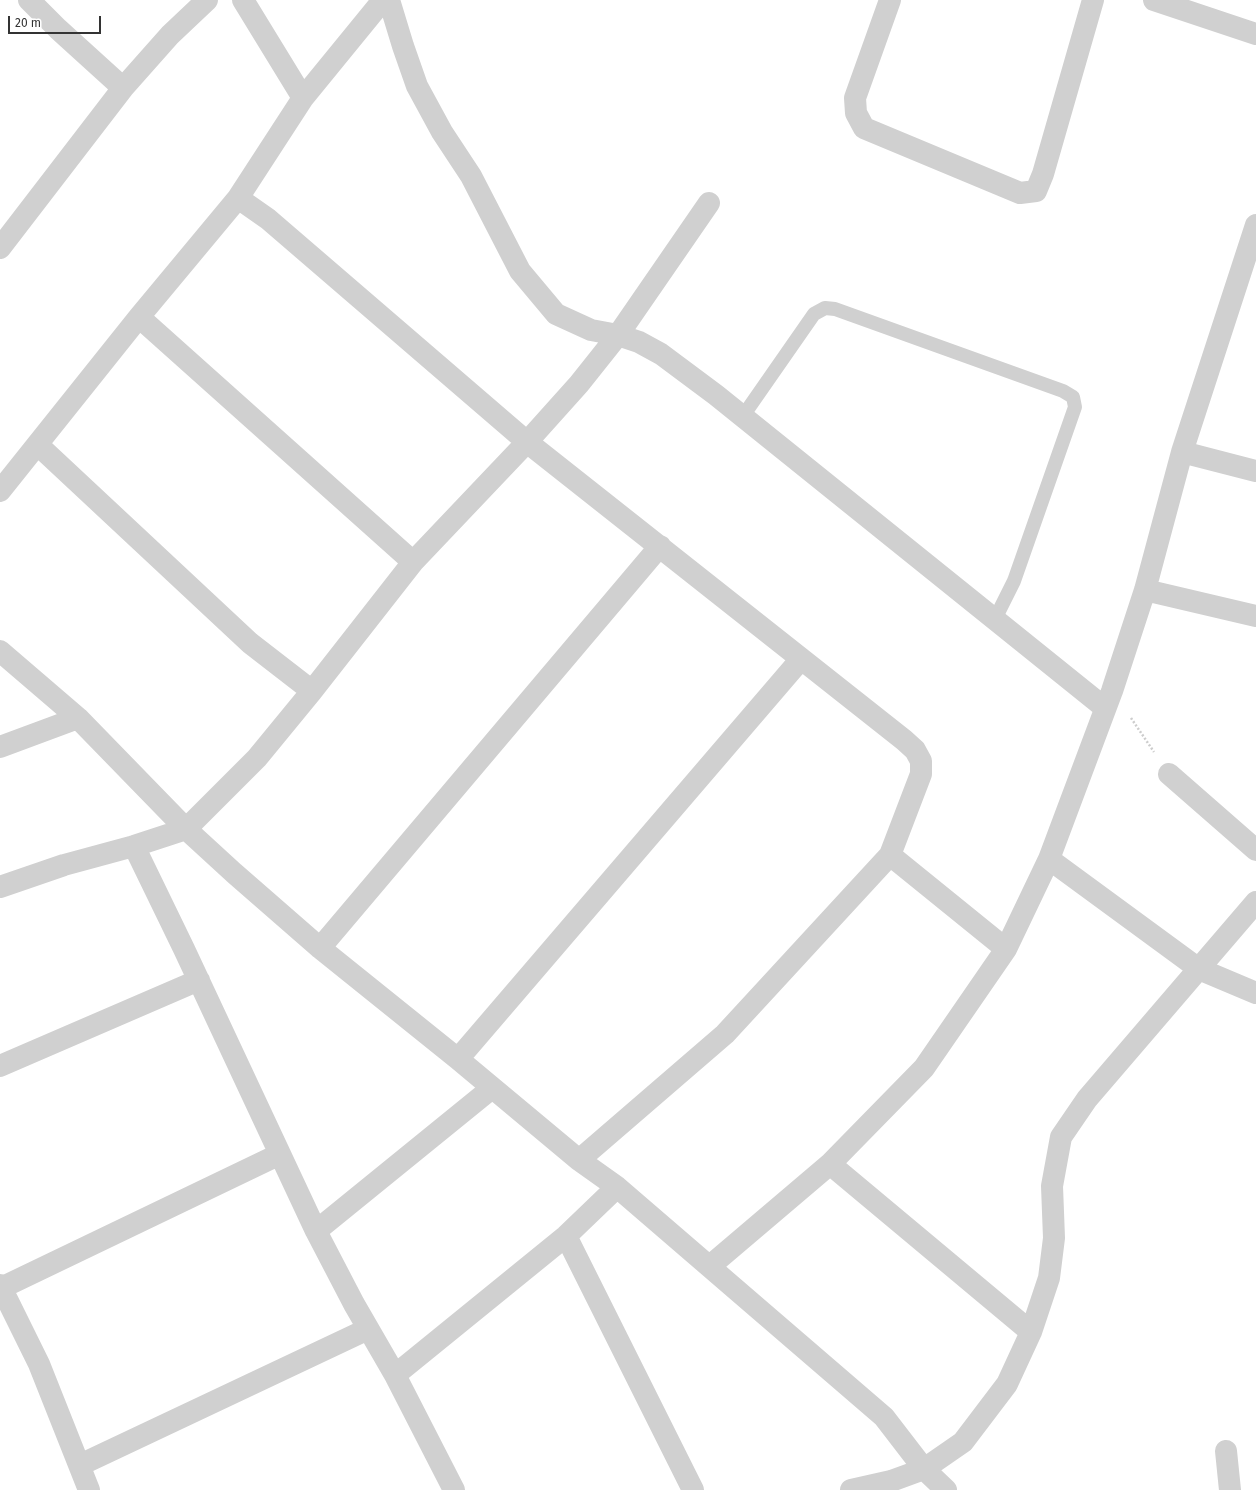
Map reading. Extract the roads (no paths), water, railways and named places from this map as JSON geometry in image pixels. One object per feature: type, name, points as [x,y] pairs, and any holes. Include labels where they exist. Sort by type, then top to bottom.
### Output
[{"type":"street","points":[[29,0],[63,34],[123,88]]},
{"type":"street","points":[[0,248],[123,88],[170,35],[207,0]]},
{"type":"street","points":[[243,0],[304,98]]},
{"type":"street","points":[[0,491],[139,317],[238,198],[304,98],[383,0]]},
{"type":"street","points":[[389,0],[417,86],[442,132],[471,176],[520,271],[556,314],[591,330],[618,335],[639,342],[660,354],[743,416],[994,619],[1109,700]]},
{"type":"street","points":[[890,0],[855,98],[856,113],[864,128],[1020,192],[1036,191],[1043,174],[1093,0]]},
{"type":"street","points":[[1154,0],[1176,4],[1256,34]]},
{"type":"street","points":[[238,198],[268,220],[527,442],[904,740],[916,750],[921,761],[921,774],[890,855],[725,1034],[579,1160]]},
{"type":"street","points":[[0,887],[64,865],[134,846],[186,829],[256,758],[312,692],[413,562],[527,442],[579,384],[618,335],[709,202]]},
{"type":"street","points":[[710,1266],[830,1164],[924,1068],[1006,949],[1049,859],[1109,700],[1145,590],[1182,452],[1256,224]]},
{"type":"street","points":[[139,317],[413,562]]},
{"type":"street","points":[[38,445],[250,643],[312,692]]},
{"type":"street","points":[[1182,452],[1256,471]]},
{"type":"street","points":[[320,948],[660,546]]},
{"type":"street","points":[[1145,590],[1256,616]]},
{"type":"street","points":[[0,651],[78,718],[186,829],[320,948],[458,1059],[579,1160],[618,1187],[884,1418],[924,1469],[946,1490]]},
{"type":"street","points":[[458,1059],[801,659]]},
{"type":"street","points":[[0,747],[78,718]]},
{"type":"street","points":[[1169,774],[1256,850]]},
{"type":"street","points":[[134,846],[199,980],[316,1231],[368,1329],[395,1375],[454,1490]]},
{"type":"street","points":[[890,855],[1006,949]]},
{"type":"street","points":[[1049,859],[1199,969],[1256,993]]},
{"type":"street","points":[[850,1490],[891,1482],[924,1469],[963,1442],[1007,1384],[1031,1332],[1049,1278],[1054,1238],[1052,1186],[1061,1137],[1087,1098],[1256,902]]},
{"type":"street","points":[[0,1066],[199,980]]},
{"type":"street","points":[[316,1231],[492,1088]]},
{"type":"street","points":[[89,1490],[39,1364],[1,1286],[280,1154]]},
{"type":"street","points":[[830,1164],[1031,1332]]},
{"type":"street","points":[[395,1375],[566,1236],[618,1187]]},
{"type":"street","points":[[566,1236],[693,1490]]},
{"type":"street","points":[[80,1465],[368,1329]]},
{"type":"street","points":[[1226,1451],[1230,1490]]},
{"type":"lane","points":[[743,416],[814,314],[826,308],[835,309],[850,314],[1063,391],[1073,397],[1075,407],[1014,581],[994,619]]}]
